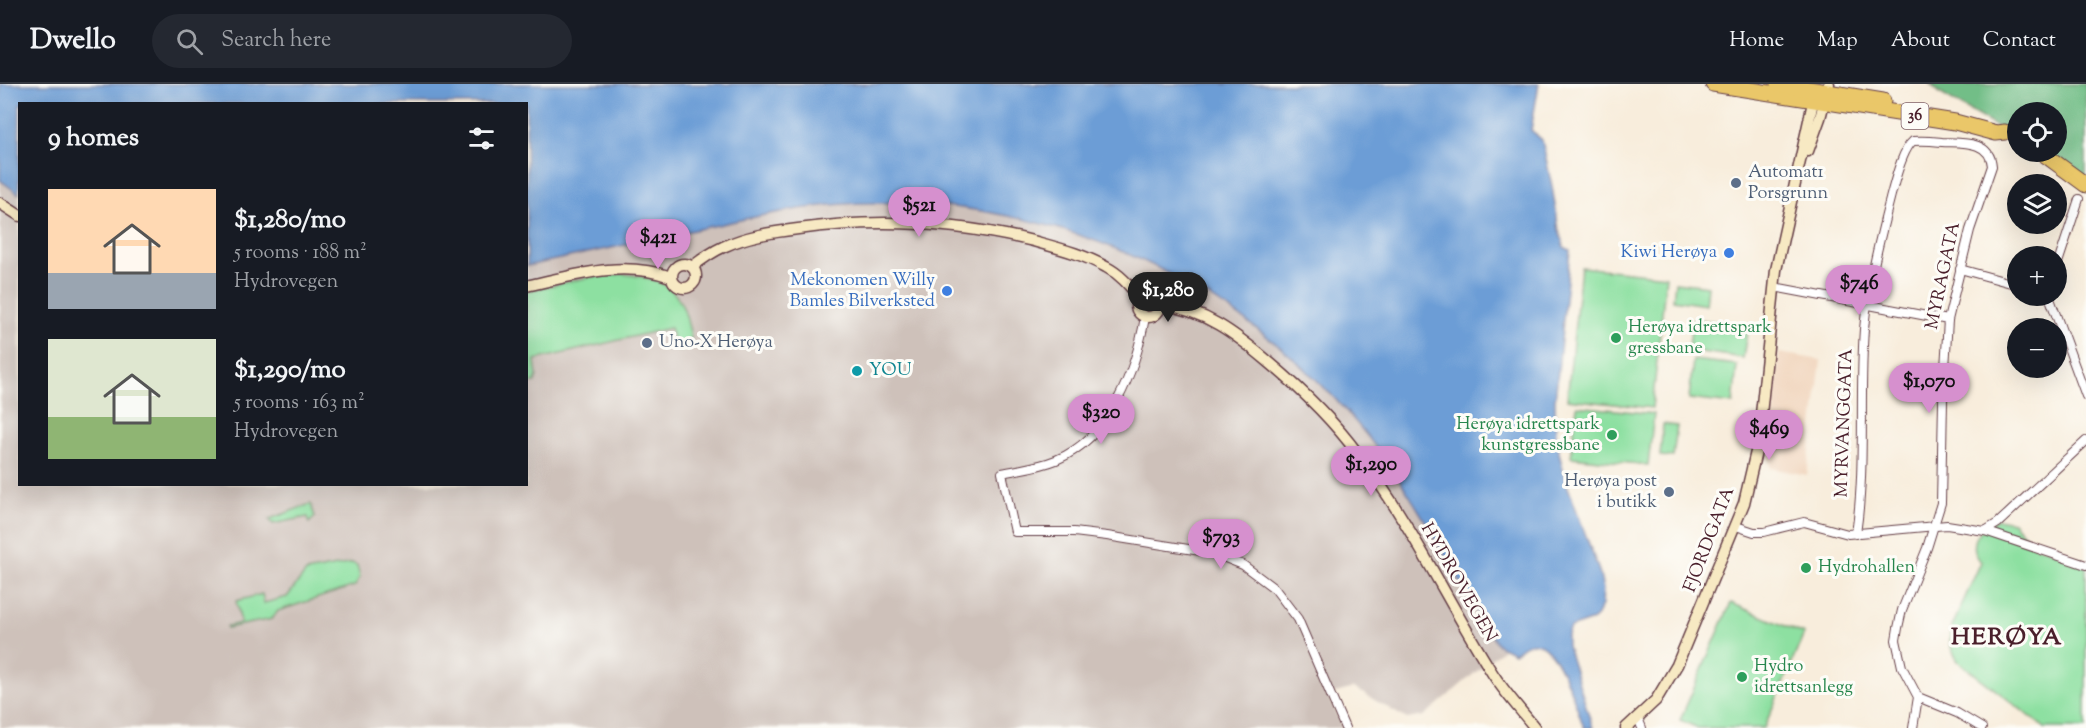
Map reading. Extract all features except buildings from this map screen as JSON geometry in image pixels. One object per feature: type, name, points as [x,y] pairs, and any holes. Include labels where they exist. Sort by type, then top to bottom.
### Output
[{"type":"highway","name":"36","points":[[1713,84],[1821,92]]},
{"type":"highway","name":"36","points":[[1778,84],[1956,113],[1998,126],[2007,132]]},
{"type":"highway","points":[[2055,162],[2086,185]]},
{"type":"street","name":"FJORDGATA","points":[[1626,728],[1640,723],[1677,665],[1736,526],[1747,492],[1758,443],[1774,287],[1788,209],[1800,164],[1806,157],[1821,92]]},
{"type":"street","name":"MYRAGATA","points":[[1913,141],[1969,142],[1987,152],[1992,166],[1970,230],[1948,320],[1942,400],[1941,503],[1935,525],[1902,610],[1896,640],[1902,666],[1918,697]]},
{"type":"street","name":"MYRVANGGATA","points":[[1856,534],[1864,338],[1868,304],[1893,186],[1905,153],[1913,141]]},
{"type":"street","points":[[2064,246],[2079,199]]},
{"type":"street","points":[[0,203],[18,215]]},
{"type":"street","points":[[692,267],[724,246],[759,235],[841,224],[900,222],[935,224],[988,231],[1072,252],[1107,267],[1123,278],[1139,297]]},
{"type":"street","points":[[683,263],[695,270],[696,279],[691,286],[680,288],[674,284],[671,277],[674,268],[683,263]]},
{"type":"street","points":[[528,286],[620,268],[642,269],[671,277]]},
{"type":"street","points":[[1960,269],[2007,282]]},
{"type":"street","points":[[1774,287],[1948,320]]},
{"type":"street","points":[[1139,297],[1150,293],[1157,297],[1160,304],[1160,309],[1154,316],[1145,317]]},
{"type":"street","points":[[1139,297],[1137,308],[1145,317]]},
{"type":"street","name":"HYDROVEGEN","points":[[1160,304],[1198,312],[1234,334],[1286,376],[1334,425],[1383,489],[1491,672],[1535,728]]},
{"type":"street","points":[[2053,306],[2086,396]]},
{"type":"street","points":[[1145,317],[1124,384],[1111,411],[1093,434],[1075,450],[1056,460],[1002,473],[1015,532],[1074,532],[1107,536],[1213,553],[1243,565],[1275,589],[1299,619],[1336,713],[1345,728]]},
{"type":"street","points":[[1984,531],[2005,516],[2086,441]]},
{"type":"street","points":[[1736,526],[1754,532],[1764,532],[1804,522],[1842,533],[1856,534],[1947,525],[1984,531],[2086,565]]},
{"type":"street","points":[[1913,728],[1918,697],[1957,712],[1982,728]]},
{"type":"shaded area","points":[[0,180],[18,193],[18,486],[528,486],[528,266],[796,209],[833,205],[927,204],[1026,220],[1111,246],[1173,275],[1225,306],[1256,328],[1319,382],[1368,436],[1401,480],[1494,639],[1503,649],[1424,716],[1407,719],[1354,688],[1328,695],[1344,728],[0,728]]},
{"type":"shaded area","points":[[1779,353],[1821,360],[1807,475],[1770,468],[1771,464],[1767,458]]},
{"type":"green space","points":[[1930,84],[2086,84],[2086,185],[2054,162],[2067,162],[2067,102],[2007,102],[2007,133],[1941,94]]},
{"type":"green space","name":"Herøya idrettspark gressbane","points":[[1581,267],[1666,276],[1652,408],[1567,399]]},
{"type":"green space","points":[[624,274],[648,278],[666,286],[680,301],[684,311],[691,336],[689,347],[680,351],[676,350],[670,328],[535,360],[537,376],[535,382],[528,383],[530,376],[528,368],[528,291],[590,277]]},
{"type":"green space","points":[[1675,282],[1708,286],[1706,305],[1673,300]]},
{"type":"green space","points":[[1693,319],[1748,326],[1743,358],[1688,350]]},
{"type":"green space","points":[[1693,360],[1737,365],[1733,404],[1689,399]]},
{"type":"green space","name":"Herøya idrettspark kunstgressbane","points":[[1577,406],[1654,414],[1648,465],[1571,457]]},
{"type":"green space","points":[[1663,424],[1677,426],[1673,457],[1660,456]]},
{"type":"green space","points":[[311,504],[315,517],[309,523],[308,517],[273,524],[269,519],[300,507]]},
{"type":"green space","points":[[1998,519],[2013,522],[2033,545],[2086,561],[2086,728],[2045,728],[1958,661],[1952,649],[1951,629],[1981,562],[1975,549],[1977,537],[1980,531]]},
{"type":"green space","points":[[352,563],[357,565],[360,577],[355,586],[278,611],[272,619],[227,628],[227,626],[241,623],[236,601],[262,594],[264,603],[287,597],[306,572]]},
{"type":"green space","name":"Hydro idrettsanlegg","points":[[1731,603],[1804,634],[1764,728],[1698,728],[1680,720]]},
{"type":"water","points":[[0,84],[1539,84],[1531,130],[1542,140],[1559,230],[1564,247],[1570,250],[1555,401],[1556,438],[1565,479],[1599,571],[1603,589],[1602,605],[1596,617],[1570,628],[1567,635],[1567,646],[1593,728],[1584,728],[1565,677],[1549,652],[1540,645],[1531,643],[1514,653],[1498,645],[1394,472],[1368,437],[1317,380],[1259,331],[1196,289],[1128,254],[1057,228],[983,211],[907,203],[831,205],[737,221],[528,266],[528,102],[18,102],[18,193],[0,180]]},
{"type":"place","name":"Automat1 Porsgrunn","points":[[1736,183]]},
{"type":"place","name":"Kiwi Herøya","points":[[1729,253]]},
{"type":"place","name":"Mekonomen Willy Bamles Bilverksted","points":[[947,291]]},
{"type":"place","name":"Herøya idrettspark gressbane","points":[[1616,338]]},
{"type":"place","name":"Uno-X Herøya","points":[[647,343]]},
{"type":"place","name":"YOU","points":[[857,371]]},
{"type":"place","name":"Herøya idrettspark kunstgressbane","points":[[1612,435]]},
{"type":"place","name":"Herøya post i butikk","points":[[1669,492]]},
{"type":"place","name":"Hydrohallen","points":[[1806,568]]},
{"type":"place","name":"Hydro idrettsanlegg","points":[[1742,677]]},
{"type":"district","name":"HERØYA","points":[[2007,638]]}]
